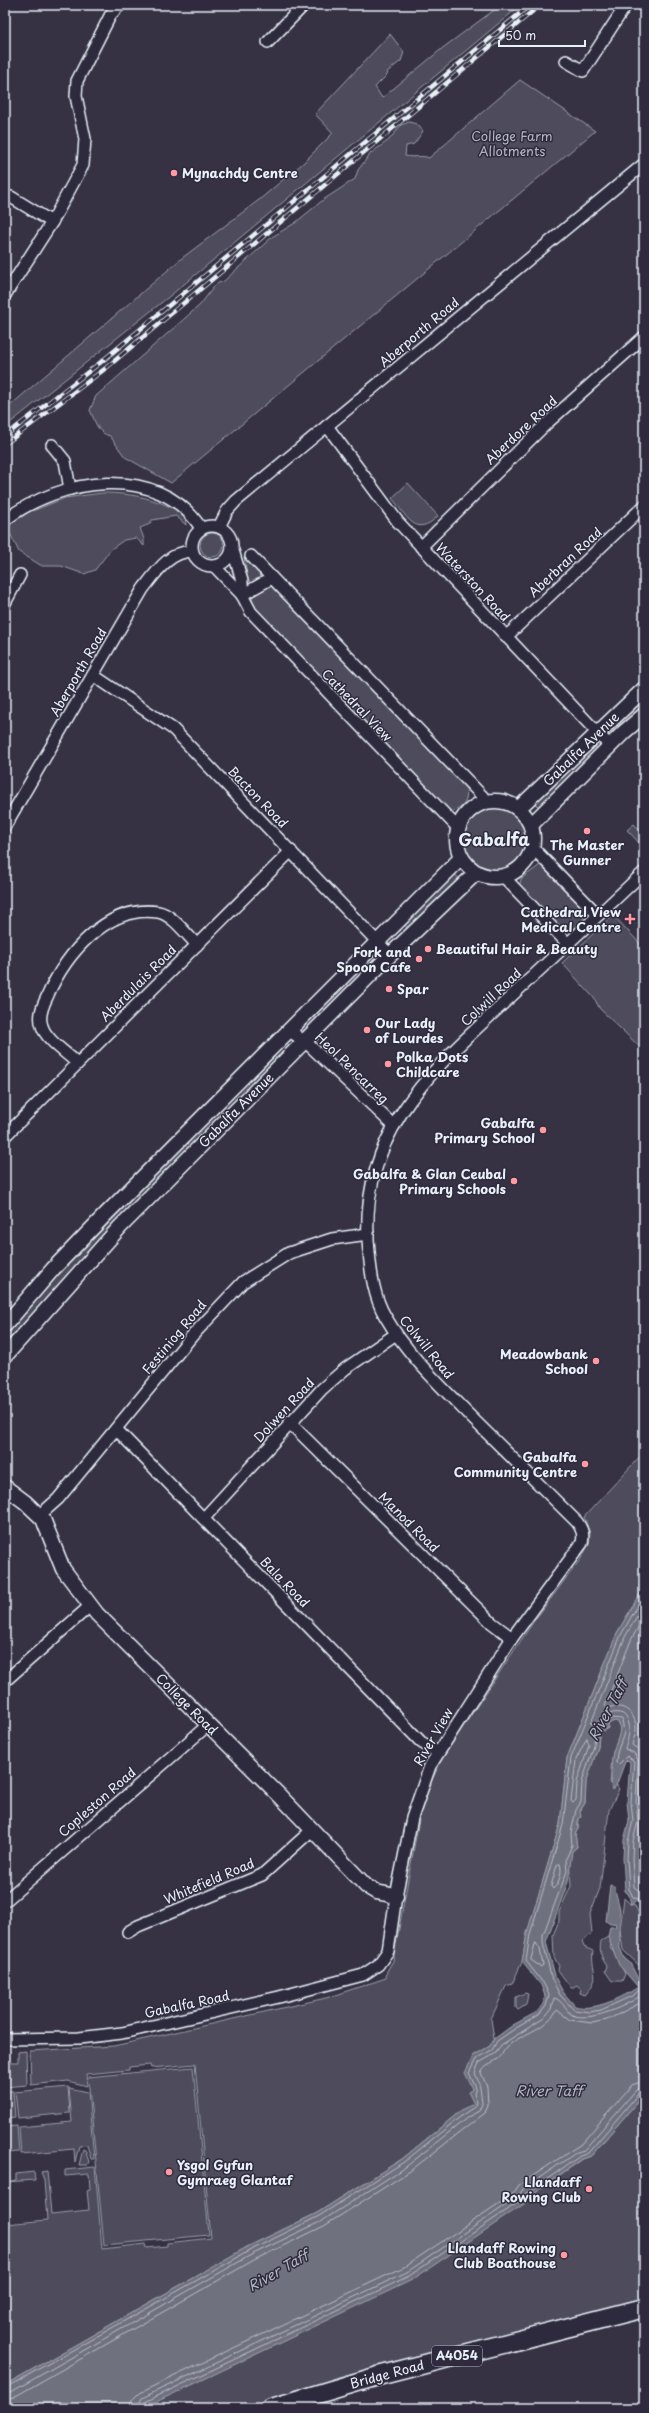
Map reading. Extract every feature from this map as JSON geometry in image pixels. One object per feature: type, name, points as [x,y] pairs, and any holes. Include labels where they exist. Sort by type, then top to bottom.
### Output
[{"type":"main road","name":"Bridge Road","points":[[271,2408],[371,2378],[644,2308]]},
{"type":"street","points":[[5,295],[52,222],[83,165],[85,139],[76,96],[77,81],[111,14],[120,5]]},
{"type":"street","points":[[268,42],[304,5]]},
{"type":"street","points":[[566,61],[583,70],[626,5]]},
{"type":"street","name":"Aberporth Road","points":[[219,527],[227,511],[236,501],[644,164]]},
{"type":"street","points":[[11,197],[52,222]]},
{"type":"street","name":"Aberdore Road","points":[[421,547],[546,424],[644,337]]},
{"type":"street","name":"Waterston Road","points":[[327,426],[398,522],[610,746]]},
{"type":"street","points":[[52,445],[65,461],[70,489]]},
{"type":"street","points":[[5,520],[34,502],[70,489],[110,484],[160,492],[184,506],[202,528]]},
{"type":"street","name":"Aberbran Road","points":[[506,637],[644,506]]},
{"type":"street","points":[[207,526],[219,527],[229,535],[232,547],[224,561],[214,566],[198,560],[192,551],[193,538],[202,528],[207,526]]},
{"type":"street","name":"Cathedral View","points":[[232,547],[242,582],[242,595]]},
{"type":"street","name":"Aberporth Road","points":[[5,826],[130,609],[153,575],[170,557],[181,551],[192,551]]},
{"type":"street","name":"Cathedral View","points":[[251,556],[488,802]]},
{"type":"street","name":"Cathedral View","points":[[214,566],[242,595],[256,618],[459,829]]},
{"type":"street","points":[[5,603],[9,587],[20,575]]},
{"type":"street","points":[[242,595],[272,578]]},
{"type":"street","name":"Bacton Road","points":[[93,675],[173,729],[390,955]]},
{"type":"street","name":"Gabalfa Avenue","points":[[518,809],[644,689]]},
{"type":"street","name":"Gabalfa Avenue","points":[[531,825],[610,746],[644,715]]},
{"type":"street","points":[[488,802],[503,803],[518,809],[527,817],[533,833],[532,847],[524,864],[517,870],[502,876],[489,876],[476,873],[461,858],[457,839],[463,819],[470,811],[488,802]]},
{"type":"street","points":[[532,847],[598,915]]},
{"type":"street","name":"Aberdulais Road","points":[[5,1136],[291,851]]},
{"type":"street","name":"Gabalfa Avenue","points":[[5,1325],[53,1269],[106,1214],[461,858]]},
{"type":"street","name":"Colwill Road","points":[[582,1543],[582,1531],[576,1522],[431,1377],[396,1334],[380,1307],[375,1293],[368,1234],[374,1182],[394,1126],[417,1089],[434,1070],[644,872]]},
{"type":"street","name":"Gabalfa Avenue","points":[[5,1356],[120,1227],[390,955],[476,873]]},
{"type":"street","points":[[502,876],[568,944]]},
{"type":"street","points":[[77,1063],[46,1033],[40,1020],[42,1008],[52,985],[77,948],[89,937],[121,916],[134,912],[159,912],[168,917],[197,945]]},
{"type":"street","name":"Heol Pencarreg","points":[[290,1030],[304,1041],[394,1126]]},
{"type":"street","name":"Festiniog Road","points":[[40,1516],[58,1499],[220,1304],[249,1278],[283,1256],[300,1249],[332,1239],[368,1234]]},
{"type":"street","name":"Dolwen Road","points":[[204,1518],[290,1422],[322,1389],[345,1369],[396,1334]]},
{"type":"street","name":"Manod Road","points":[[290,1422],[492,1623],[512,1638]]},
{"type":"street","name":"Bala Road","points":[[116,1429],[421,1742],[437,1752]]},
{"type":"street","name":"College Road","points":[[5,1487],[40,1516],[50,1534],[63,1569],[90,1606],[366,1886],[376,1892],[396,1896]]},
{"type":"street","name":"River View","points":[[371,1971],[383,1959],[388,1951],[396,1896],[418,1798],[430,1766],[437,1752],[512,1638],[582,1543]]},
{"type":"street","points":[[5,1681],[90,1606]]},
{"type":"street","name":"Copleston Road","points":[[5,1901],[208,1725]]},
{"type":"street","name":"Whitefield Road","points":[[128,1932],[138,1926],[262,1875],[312,1830]]},
{"type":"street","name":"Gabalfa Road","points":[[5,2039],[79,2038],[122,2032],[279,1998],[371,1971]]},
{"type":"green space","points":[[501,5],[521,5],[171,295],[5,427],[5,410],[182,258],[259,200],[303,163],[333,133],[315,114],[390,34],[404,52],[401,61],[387,72],[388,74],[375,87],[382,98],[444,47]]},
{"type":"green space","name":"College Farm Allotments","points":[[520,80],[595,131],[171,483],[125,457],[110,436],[99,429],[90,410],[96,396],[200,305],[216,284],[224,281],[272,237],[295,223],[323,200],[355,179],[358,170],[371,153],[389,140],[401,125],[409,122],[417,124],[423,131],[414,144],[406,146],[405,156],[429,158]]},
{"type":"green space","points":[[408,483],[438,516],[430,523],[417,525],[412,522],[407,518],[392,498]]},
{"type":"green space","points":[[102,493],[124,494],[155,501],[175,509],[185,515],[186,525],[176,516],[152,520],[150,524],[140,528],[144,539],[144,546],[136,538],[124,540],[111,549],[95,570],[84,574],[61,566],[42,566],[19,552],[9,531],[14,507],[20,503],[35,510],[65,498]]},
{"type":"green space","points":[[212,533],[221,536],[224,545],[221,554],[212,557],[203,554],[200,545],[203,536]]},
{"type":"green space","points":[[244,557],[260,572],[259,580],[252,583],[245,578],[247,575]]},
{"type":"green space","points":[[268,585],[274,587],[466,788],[467,793],[465,801],[461,807],[457,810],[448,812],[258,613],[252,603],[252,597]]},
{"type":"green space","points":[[644,694],[644,708],[623,728],[617,721]]},
{"type":"green space","points":[[594,745],[598,750],[541,807],[536,805],[535,801]]},
{"type":"green space","points":[[489,807],[501,807],[518,816],[525,827],[527,839],[525,851],[518,862],[501,871],[489,871],[477,866],[468,857],[463,845],[463,833],[468,821],[477,812]]},
{"type":"green space","points":[[634,824],[644,835],[644,848],[627,830]]},
{"type":"green space","points":[[540,865],[583,907],[583,920],[576,928],[567,931],[560,929],[519,887],[521,879]]},
{"type":"green space","points":[[454,873],[461,881],[410,930],[402,923]]},
{"type":"green space","points":[[613,915],[644,948],[644,1051],[600,1009],[594,998],[562,963]]},
{"type":"green space","points":[[374,953],[380,956],[305,1031],[302,1029],[302,1024]]},
{"type":"green space","points":[[272,1054],[279,1061],[11,1341],[5,1335],[69,1260]]},
{"type":"green space","points":[[644,1452],[644,1587],[617,1633],[567,1758],[560,1824],[527,1933],[522,1962],[512,1984],[506,1986],[491,2019],[494,2039],[490,2046],[473,2056],[474,2104],[463,2109],[402,2159],[317,2213],[247,2247],[5,2385],[5,2221],[6,2224],[47,2220],[44,2180],[41,2172],[47,2171],[51,2214],[89,2210],[87,2190],[90,2189],[89,2174],[65,2176],[65,2170],[95,2167],[102,2249],[146,2244],[147,2248],[167,2246],[167,2243],[211,2238],[195,2064],[151,2068],[150,2065],[129,2067],[129,2070],[86,2074],[87,2086],[68,2081],[31,2085],[30,2051],[114,2046],[326,1998],[386,1978],[387,1971],[393,1961],[420,1815],[431,1782],[443,1757],[534,1621],[580,1560],[589,1544],[590,1533],[584,1517]]},
{"type":"green space","points":[[614,1721],[619,1722],[620,1733],[613,1752],[610,1784],[616,1786],[616,1784],[619,1789],[609,1810],[600,1888],[590,1914],[592,1933],[582,1942],[584,1947],[593,1951],[595,1974],[593,1983],[585,1995],[580,1993],[581,1989],[577,1985],[571,1988],[558,1970],[559,1966],[554,1957],[553,1935],[559,1921],[559,1912],[571,1886],[569,1860],[572,1851],[577,1847],[575,1834],[578,1829],[580,1811],[585,1803],[586,1783],[598,1747],[599,1733],[608,1728],[608,1724]]},
{"type":"green space","points":[[624,1898],[631,1905],[634,1904],[644,1923],[644,1970],[623,1950],[620,1930]]},
{"type":"green space","points":[[608,1937],[611,1944],[610,1948],[613,1950],[625,1974],[622,1981],[612,1981],[605,1971],[607,1966],[601,1954],[600,1945],[601,1941]]},
{"type":"green space","points":[[525,1993],[528,1994],[526,2005],[518,2010],[516,2008],[516,1997]]},
{"type":"green space","points":[[26,2051],[27,2085],[5,2087],[5,2062],[18,2062],[18,2052]]},
{"type":"green space","points":[[193,2067],[209,2235],[104,2245],[88,2077]]},
{"type":"green space","points":[[68,2087],[70,2113],[18,2118],[15,2092]]},
{"type":"green space","points":[[69,2088],[88,2092],[94,2159],[91,2159],[87,2145],[79,2146],[75,2162],[74,2149],[21,2154],[19,2127],[72,2122]]},
{"type":"green space","points":[[5,2091],[13,2091],[15,2117],[5,2118]]},
{"type":"green space","points":[[644,2094],[644,2209],[639,2214],[644,2218],[644,2311],[621,2310],[613,2306],[331,2379],[330,2382],[295,2390],[291,2394],[294,2408],[117,2408],[527,2201],[528,2197],[583,2159],[591,2156]]},
{"type":"green space","points":[[17,2126],[19,2152],[5,2153],[5,2127]]},
{"type":"green space","points":[[83,2149],[85,2150],[89,2162],[87,2165],[79,2165]]},
{"type":"green space","points":[[34,2172],[35,2180],[5,2182],[16,2180],[16,2174]]},
{"type":"water","name":"River Taff","points":[[644,1587],[644,1923],[640,1914],[641,1903],[637,1900],[631,1905],[629,1895],[625,1891],[623,1858],[624,1840],[629,1821],[627,1802],[630,1762],[627,1760],[625,1762],[616,1786],[612,1790],[612,1755],[620,1730],[619,1722],[614,1721],[608,1724],[608,1728],[599,1733],[598,1747],[586,1783],[585,1803],[580,1811],[581,1817],[578,1820],[578,1829],[575,1834],[577,1847],[572,1851],[568,1882],[546,1942],[556,1979],[563,1992],[575,2006],[590,2007],[599,2005],[617,1999],[638,1987],[619,1965],[608,1937],[610,1927],[616,1927],[615,1923],[610,1924],[606,1921],[610,1885],[614,1886],[620,1909],[620,1948],[624,1958],[630,1963],[638,1979],[644,1980],[644,2094],[591,2156],[582,2159],[528,2197],[527,2202],[412,2280],[141,2408],[5,2408],[5,2385],[247,2247],[317,2213],[402,2159],[463,2109],[474,2104],[468,2092],[473,2089],[465,2073],[473,2056],[490,2046],[494,2039],[513,2025],[537,2012],[543,2004],[545,1996],[541,1985],[522,1962],[527,1933],[560,1824],[567,1758],[617,1633]]},
{"type":"railway","points":[[5,436],[101,362],[530,5]]},
{"type":"railway","points":[[5,444],[106,368],[540,5]]},
{"type":"place","name":"Mynachdy Centre","points":[[174,173]]},
{"type":"place","name":"The Master Gunner","points":[[587,831]]},
{"type":"place","name":"Cathedral View Medical Centre","points":[[630,919]]},
{"type":"place","name":"Beautiful Hair & Beauty","points":[[428,949]]},
{"type":"place","name":"Fork and Spoon Cafe","points":[[419,959]]},
{"type":"place","name":"Spar","points":[[389,989]]},
{"type":"place","name":"Our Lady of Lourdes","points":[[367,1030]]},
{"type":"place","name":"Polka Dots Childcare","points":[[388,1064]]},
{"type":"place","name":"Gabalfa Primary School","points":[[543,1130]]},
{"type":"place","name":"Gabalfa & Glan Ceubal Primary Schools","points":[[514,1181]]},
{"type":"place","name":"Meadowbank School","points":[[596,1361]]},
{"type":"place","name":"Gabalfa Community Centre","points":[[585,1464]]},
{"type":"place","name":"Ysgol Gyfun Gymraeg Glantaf","points":[[169,2172]]},
{"type":"place","name":"Llandaff Rowing Club","points":[[589,2189]]},
{"type":"place","name":"Llandaff Rowing Club Boathouse","points":[[564,2255]]},
{"type":"district","name":"Gabalfa","points":[[494,840]]}]
